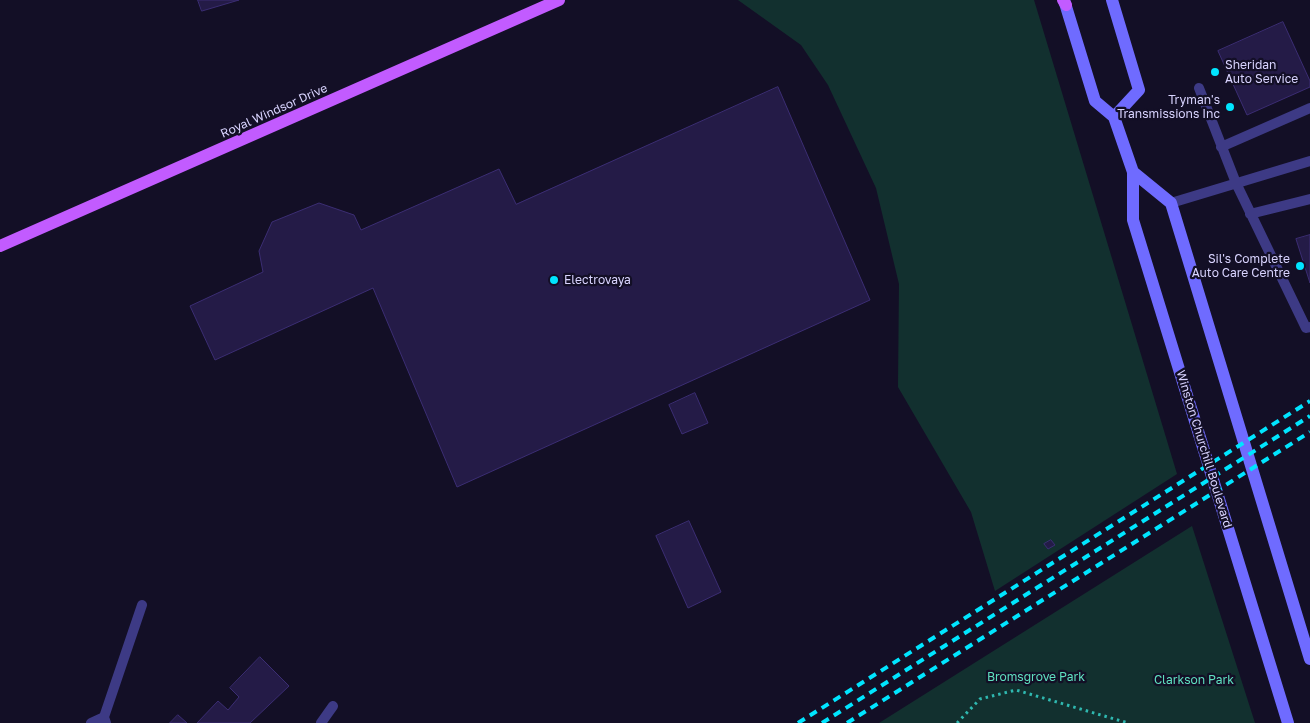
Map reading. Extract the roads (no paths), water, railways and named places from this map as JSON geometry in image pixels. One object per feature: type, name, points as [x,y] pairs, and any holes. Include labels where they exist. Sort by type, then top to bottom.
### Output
[{"type":"main road","name":"Royal Windsor Drive","points":[[0,246],[559,0]]},
{"type":"main road","points":[[1064,2],[1095,101],[1114,117],[1139,90],[1112,0]]},
{"type":"main road","name":"Winston Churchill Boulevard","points":[[1114,117],[1133,172],[1133,220],[1288,723]]},
{"type":"main road","points":[[1133,172],[1171,203],[1310,658]]},
{"type":"lane","points":[[1199,88],[1221,147],[1250,214],[1306,328],[1310,327]]},
{"type":"lane","points":[[1221,147],[1310,108]]},
{"type":"lane","points":[[1171,203],[1310,161]]},
{"type":"lane","points":[[1250,214],[1310,199]]},
{"type":"lane","points":[[91,723],[105,720],[142,605]]},
{"type":"lane","points":[[321,723],[332,706]]},
{"type":"railway","points":[[798,723],[1310,401]]},
{"type":"railway","points":[[822,723],[1310,416]]},
{"type":"railway","points":[[847,723],[1310,432]]},
{"type":"place","name":"Sheridan Auto Service","points":[[1215,72]]},
{"type":"place","name":"Tryman's Transmissions Inc","points":[[1230,107]]},
{"type":"place","name":"Sil's Complete Auto Care Centre","points":[[1300,266]]},
{"type":"place","name":"Electrovaya","points":[[554,280]]},
{"type":"park label","name":"Bromsgrove Park","points":[[1036,677]]},
{"type":"park label","name":"Clarkson Park","points":[[1194,680]]}]
